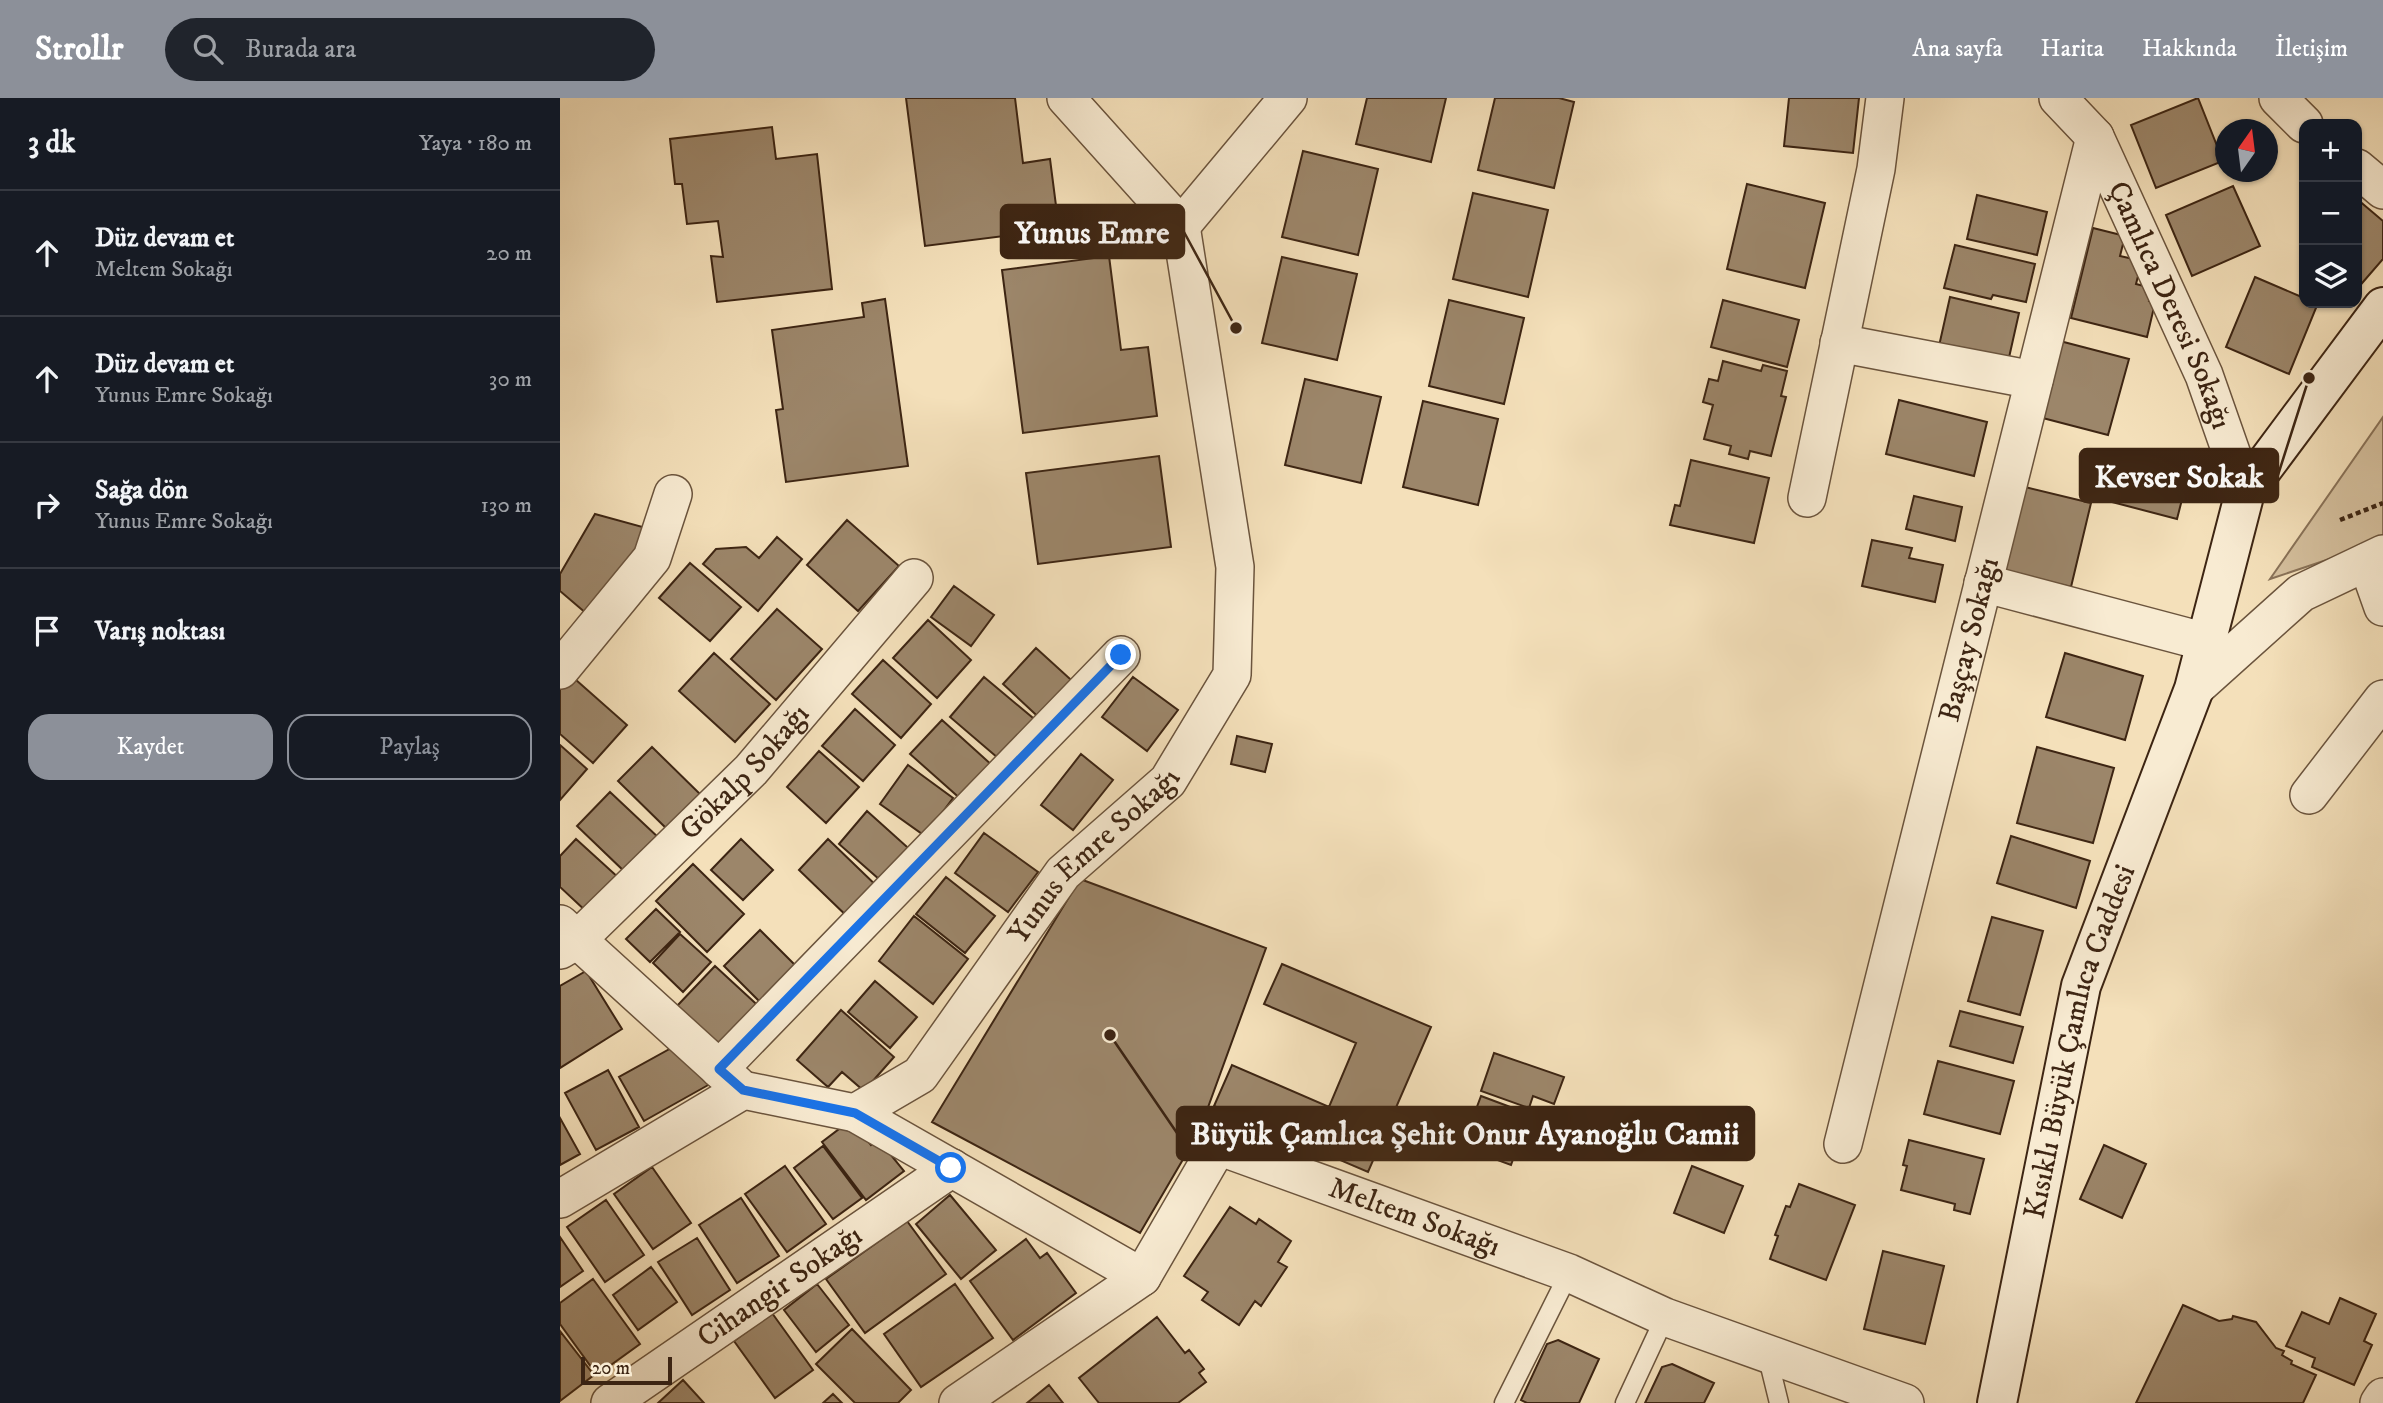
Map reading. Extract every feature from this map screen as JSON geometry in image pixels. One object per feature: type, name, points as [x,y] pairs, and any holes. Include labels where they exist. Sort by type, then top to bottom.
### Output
[{"type":"main road","points":[[2194,689],[2245,492],[2383,307]]},
{"type":"main road","name":"Kısıklı Büyük Çamlıca Caddesi","points":[[1997,1403],[2081,986],[2194,689]]},
{"type":"street","points":[[1066,98],[1181,226],[1288,98]]},
{"type":"street","points":[[1807,498],[1876,169],[1885,98]]},
{"type":"street","name":"Çamlıca Deresi Sokağı","points":[[2058,98],[2095,137],[2204,375],[2245,492]]},
{"type":"street","points":[[2278,98],[2299,119]]},
{"type":"street","name":"Başçay Sokağı","points":[[1843,1144],[2095,137]]},
{"type":"street","points":[[2362,172],[2383,190]]},
{"type":"street","name":"Yunus Emre Sokağı","points":[[855,1113],[920,1075],[1063,873],[1168,781],[1232,675],[1236,567],[1181,226]]},
{"type":"street","points":[[1839,343],[2034,380]]},
{"type":"street","points":[[560,670],[652,558],[673,494]]},
{"type":"street","points":[[2194,689],[2301,593],[2375,558],[2383,607]]},
{"type":"street","name":"Gökalp Sokağı","points":[[566,938],[751,770],[914,578]]},
{"type":"street","points":[[1983,583],[2206,642]]},
{"type":"street","points":[[560,1199],[731,1080],[1121,655]]},
{"type":"street","points":[[2309,795],[2383,699]]},
{"type":"street","points":[[566,938],[731,1080],[855,1113],[1142,1278],[958,1403]]},
{"type":"street","name":"Meltem Sokağı","points":[[1142,1278],[1218,1146],[1569,1273],[1665,1317],[1905,1403]]},
{"type":"street","name":"Cihangir Sokağı","points":[[610,1403],[951,1168]]},
{"type":"street","points":[[2379,1403],[2383,1396]]},
{"type":"lane","points":[[1504,1403],[1569,1273]]},
{"type":"lane","points":[[1625,1403],[1665,1317]]},
{"type":"lane","points":[[1767,1354],[1779,1403]]},
{"type":"path","points":[[2340,520],[2383,503]]},
{"type":"shaded area","points":[[2383,417],[2383,541],[2270,579]]},
{"type":"building","points":[[906,98],[1015,98],[1023,163],[1050,159],[1059,229],[925,246]]},
{"type":"building","points":[[1367,98],[1446,98],[1431,162],[1356,144]]},
{"type":"building","points":[[1495,98],[1559,98],[1574,102],[1554,188],[1478,170]]},
{"type":"building","points":[[1789,98],[1859,98],[1853,153],[1784,146]]},
{"type":"building","points":[[2198,98],[2215,141],[2215,164],[2156,188],[2131,125]]},
{"type":"building","points":[[772,127],[776,159],[817,154],[832,289],[717,302],[711,256],[723,257],[718,221],[687,224],[682,184],[675,184],[670,139]]},
{"type":"building","points":[[1303,151],[1378,169],[1358,255],[1282,237]]},
{"type":"building","points":[[1747,184],[1825,203],[1805,288],[1727,269]]},
{"type":"building","points":[[2233,186],[2260,246],[2192,276],[2166,215]]},
{"type":"building","points":[[1473,193],[1548,210],[1528,297],[1453,279]]},
{"type":"building","points":[[1977,195],[2047,212],[2037,255],[1967,239]]},
{"type":"building","points":[[2362,203],[2383,221],[2383,259],[2362,283]]},
{"type":"building","points":[[2093,228],[2125,236],[2120,256],[2142,261],[2136,284],[2152,288],[2149,301],[2155,303],[2147,337],[2071,318]]},
{"type":"building","points":[[1955,245],[2035,264],[2026,302],[1993,295],[1991,299],[1944,288]]},
{"type":"building","points":[[1109,256],[1121,350],[1148,347],[1157,416],[1023,433],[1002,270]]},
{"type":"building","points":[[1282,257],[1357,274],[1337,360],[1262,343]]},
{"type":"building","points":[[2255,277],[2299,296],[2299,308],[2316,308],[2289,374],[2226,347]]},
{"type":"building","points":[[1950,297],[2019,313],[2008,362],[1939,346]]},
{"type":"building","points":[[885,299],[908,466],[786,482],[776,410],[783,409],[772,330],[864,317],[862,303]]},
{"type":"building","points":[[1449,300],[1524,318],[1504,404],[1429,386]]},
{"type":"building","points":[[1723,300],[1799,320],[1787,367],[1711,347]]},
{"type":"building","points":[[2056,340],[2129,359],[2108,435],[2035,416]]},
{"type":"building","points":[[1723,361],[1761,371],[1763,365],[1787,371],[1781,396],[1786,397],[1771,456],[1750,451],[1748,459],[1729,454],[1731,446],[1704,439],[1713,405],[1703,402],[1709,379],[1718,381]]},
{"type":"building","points":[[1305,379],[1381,397],[1361,483],[1285,465]]},
{"type":"building","points":[[1899,400],[1987,422],[1974,476],[1886,454]]},
{"type":"building","points":[[1423,401],[1498,419],[1478,505],[1403,487]]},
{"type":"building","points":[[1159,456],[1171,547],[1038,564],[1026,473]]},
{"type":"building","points":[[2123,459],[2188,476],[2177,519],[2112,502]]},
{"type":"building","points":[[1691,460],[1769,478],[1754,543],[1670,525],[1675,505],[1680,506]]},
{"type":"building","points":[[2021,486],[2091,503],[2071,587],[2001,570]]},
{"type":"building","points":[[1914,496],[1962,507],[1955,541],[1906,529]]},
{"type":"building","points":[[595,514],[650,529],[594,620],[560,591],[560,574]]},
{"type":"building","points":[[847,520],[899,566],[858,611],[807,565]]},
{"type":"building","points":[[777,537],[802,559],[758,611],[703,564],[716,549],[746,547],[759,558]]},
{"type":"building","points":[[1872,540],[1912,548],[1909,558],[1943,565],[1935,602],[1862,586]]},
{"type":"building","points":[[690,563],[741,607],[710,641],[659,598]]},
{"type":"building","points":[[954,586],[994,615],[971,646],[931,617]]},
{"type":"building","points":[[777,609],[822,649],[776,700],[731,659]]},
{"type":"building","points":[[928,620],[971,660],[937,698],[893,658]]},
{"type":"building","points":[[1036,648],[1080,688],[1047,725],[1003,684]]},
{"type":"building","points":[[714,653],[770,704],[735,742],[679,691]]},
{"type":"building","points":[[2065,653],[2143,676],[2125,740],[2046,717]]},
{"type":"building","points":[[883,660],[931,704],[901,738],[852,694]]},
{"type":"building","points":[[567,672],[627,725],[593,763],[560,734],[560,680]]},
{"type":"building","points":[[984,677],[1039,723],[1005,764],[950,717]]},
{"type":"building","points":[[1133,677],[1178,710],[1147,751],[1102,717]]},
{"type":"building","points":[[855,709],[895,745],[863,781],[822,746]]},
{"type":"building","points":[[942,720],[994,767],[963,801],[910,754]]},
{"type":"building","points":[[1237,736],[1272,744],[1265,772],[1231,764]]},
{"type":"building","points":[[560,745],[587,769],[560,800]]},
{"type":"building","points":[[652,747],[703,797],[669,831],[618,781]]},
{"type":"building","points":[[2037,747],[2114,768],[2093,843],[2017,823]]},
{"type":"building","points":[[819,751],[859,787],[826,823],[787,787]]},
{"type":"building","points":[[1081,754],[1113,780],[1073,830],[1041,805]]},
{"type":"building","points":[[908,765],[953,798],[925,836],[880,804]]},
{"type":"building","points":[[610,792],[660,839],[626,873],[577,826]]},
{"type":"building","points":[[867,811],[916,855],[888,887],[839,844]]},
{"type":"building","points":[[984,833],[1038,872],[1008,912],[955,873]]},
{"type":"building","points":[[2011,836],[2090,861],[2076,908],[1997,883]]},
{"type":"building","points":[[576,839],[620,879],[588,913],[560,887],[560,856]]},
{"type":"building","points":[[741,839],[773,870],[743,900],[711,870]]},
{"type":"building","points":[[828,839],[884,893],[854,923],[799,870]]},
{"type":"building","points":[[693,864],[744,914],[707,952],[656,901]]},
{"type":"building","points":[[946,877],[995,916],[965,953],[916,914]]},
{"type":"building","points":[[1080,879],[1266,948],[1199,1132],[1140,1233],[932,1122]]},
{"type":"building","points":[[656,909],[680,932],[650,962],[626,939]]},
{"type":"building","points":[[914,916],[968,959],[933,1004],[879,961]]},
{"type":"building","points":[[1992,917],[2043,931],[2020,1015],[1968,1001]]},
{"type":"building","points":[[760,930],[802,972],[766,1008],[724,966]]},
{"type":"building","points":[[680,934],[711,962],[683,992],[653,963]]},
{"type":"building","points":[[1282,964],[1431,1027],[1368,1172],[1214,1106],[1232,1065],[1329,1107],[1356,1043],[1264,1004]]},
{"type":"building","points":[[715,966],[765,1012],[728,1052],[677,1006]]},
{"type":"building","points":[[586,971],[622,1029],[560,1068],[560,986]]},
{"type":"building","points":[[875,981],[917,1017],[890,1048],[848,1012]]},
{"type":"building","points":[[841,1010],[894,1057],[864,1091],[842,1072],[828,1087],[797,1060]]},
{"type":"building","points":[[1960,1011],[2023,1027],[2013,1063],[1950,1046]]},
{"type":"building","points":[[684,1041],[710,1084],[644,1121],[619,1077]]},
{"type":"building","points":[[1494,1053],[1564,1077],[1554,1104],[1533,1096],[1529,1108],[1481,1091]]},
{"type":"building","points":[[1938,1061],[2014,1081],[2000,1134],[1924,1114]]},
{"type":"building","points":[[608,1070],[639,1127],[596,1150],[565,1093]]},
{"type":"building","points":[[1481,1096],[1529,1114],[1511,1165],[1462,1147]]},
{"type":"building","points":[[560,1118],[580,1154],[560,1165]]},
{"type":"building","points":[[851,1120],[871,1145],[878,1139],[904,1171],[866,1200],[822,1142]]},
{"type":"building","points":[[1909,1140],[1984,1159],[1970,1214],[1954,1210],[1955,1204],[1901,1190],[1907,1166],[1903,1165]]},
{"type":"building","points":[[2104,1145],[2146,1164],[2122,1218],[2080,1199]]},
{"type":"building","points":[[823,1146],[862,1198],[833,1219],[794,1168]]},
{"type":"building","points":[[785,1166],[826,1224],[787,1252],[745,1194]]},
{"type":"building","points":[[1692,1166],[1743,1186],[1724,1233],[1674,1213]]},
{"type":"building","points":[[652,1167],[691,1223],[653,1249],[614,1194]]},
{"type":"building","points":[[1799,1184],[1855,1205],[1826,1280],[1770,1259],[1778,1236],[1775,1235],[1786,1206],[1790,1207]]},
{"type":"building","points":[[950,1195],[996,1250],[961,1279],[916,1224]]},
{"type":"building","points":[[741,1198],[779,1256],[737,1283],[699,1225]]},
{"type":"building","points":[[606,1200],[644,1255],[605,1282],[567,1227]]},
{"type":"building","points":[[1230,1207],[1256,1224],[1259,1219],[1291,1241],[1278,1262],[1287,1267],[1261,1306],[1255,1301],[1239,1325],[1202,1300],[1208,1292],[1184,1276]]},
{"type":"building","points":[[907,1221],[946,1274],[865,1333],[826,1279]]},
{"type":"building","points":[[560,1237],[583,1271],[560,1287]]},
{"type":"building","points":[[697,1238],[730,1290],[692,1315],[658,1262]]},
{"type":"building","points":[[1026,1239],[1040,1258],[1047,1253],[1076,1293],[1013,1340],[970,1281]]},
{"type":"building","points":[[1883,1251],[1944,1266],[1925,1344],[1864,1329]]},
{"type":"building","points":[[651,1267],[677,1302],[638,1330],[613,1295]]},
{"type":"building","points":[[593,1279],[640,1344],[597,1375],[560,1324],[560,1303]]},
{"type":"building","points":[[817,1284],[849,1325],[816,1352],[784,1310]]},
{"type":"building","points":[[955,1284],[993,1338],[921,1387],[884,1334]]},
{"type":"building","points":[[2340,1298],[2376,1314],[2364,1341],[2372,1345],[2354,1385],[2312,1367],[2315,1358],[2286,1346],[2302,1312],[2329,1324]]},
{"type":"building","points":[[2183,1305],[2219,1321],[2232,1319],[2233,1316],[2256,1322],[2276,1348],[2284,1351],[2282,1355],[2292,1361],[2291,1364],[2316,1375],[2303,1403],[2136,1403]]},
{"type":"building","points":[[772,1313],[813,1370],[775,1398],[734,1341]]},
{"type":"building","points":[[1157,1317],[1185,1353],[1189,1350],[1204,1369],[1199,1373],[1206,1382],[1178,1403],[1099,1403],[1079,1378]]},
{"type":"building","points":[[852,1329],[911,1390],[898,1403],[855,1403],[816,1364]]},
{"type":"building","points":[[560,1331],[594,1375],[560,1401]]},
{"type":"building","points":[[1558,1340],[1599,1359],[1579,1403],[1527,1403],[1521,1400],[1547,1344]]},
{"type":"building","points":[[1672,1364],[1714,1383],[1704,1403],[1645,1403],[1662,1367]]},
{"type":"building","points":[[683,1380],[704,1403],[658,1403]]},
{"type":"building","points":[[1049,1385],[1063,1403],[1027,1403]]},
{"type":"building","points":[[833,1394],[842,1403],[823,1403]]},
{"type":"place","name":"Yunus Emre","points":[[1236,328]]},
{"type":"place","name":"Kevser Sokak","points":[[2309,378]]},
{"type":"place","name":"Büyük Çamlıca Şehit Onur Ayanoğlu Camii","points":[[1110,1035]]},
{"type":"route","points":[[951,1168],[855,1113],[743,1090],[719,1069],[1121,655]]}]
